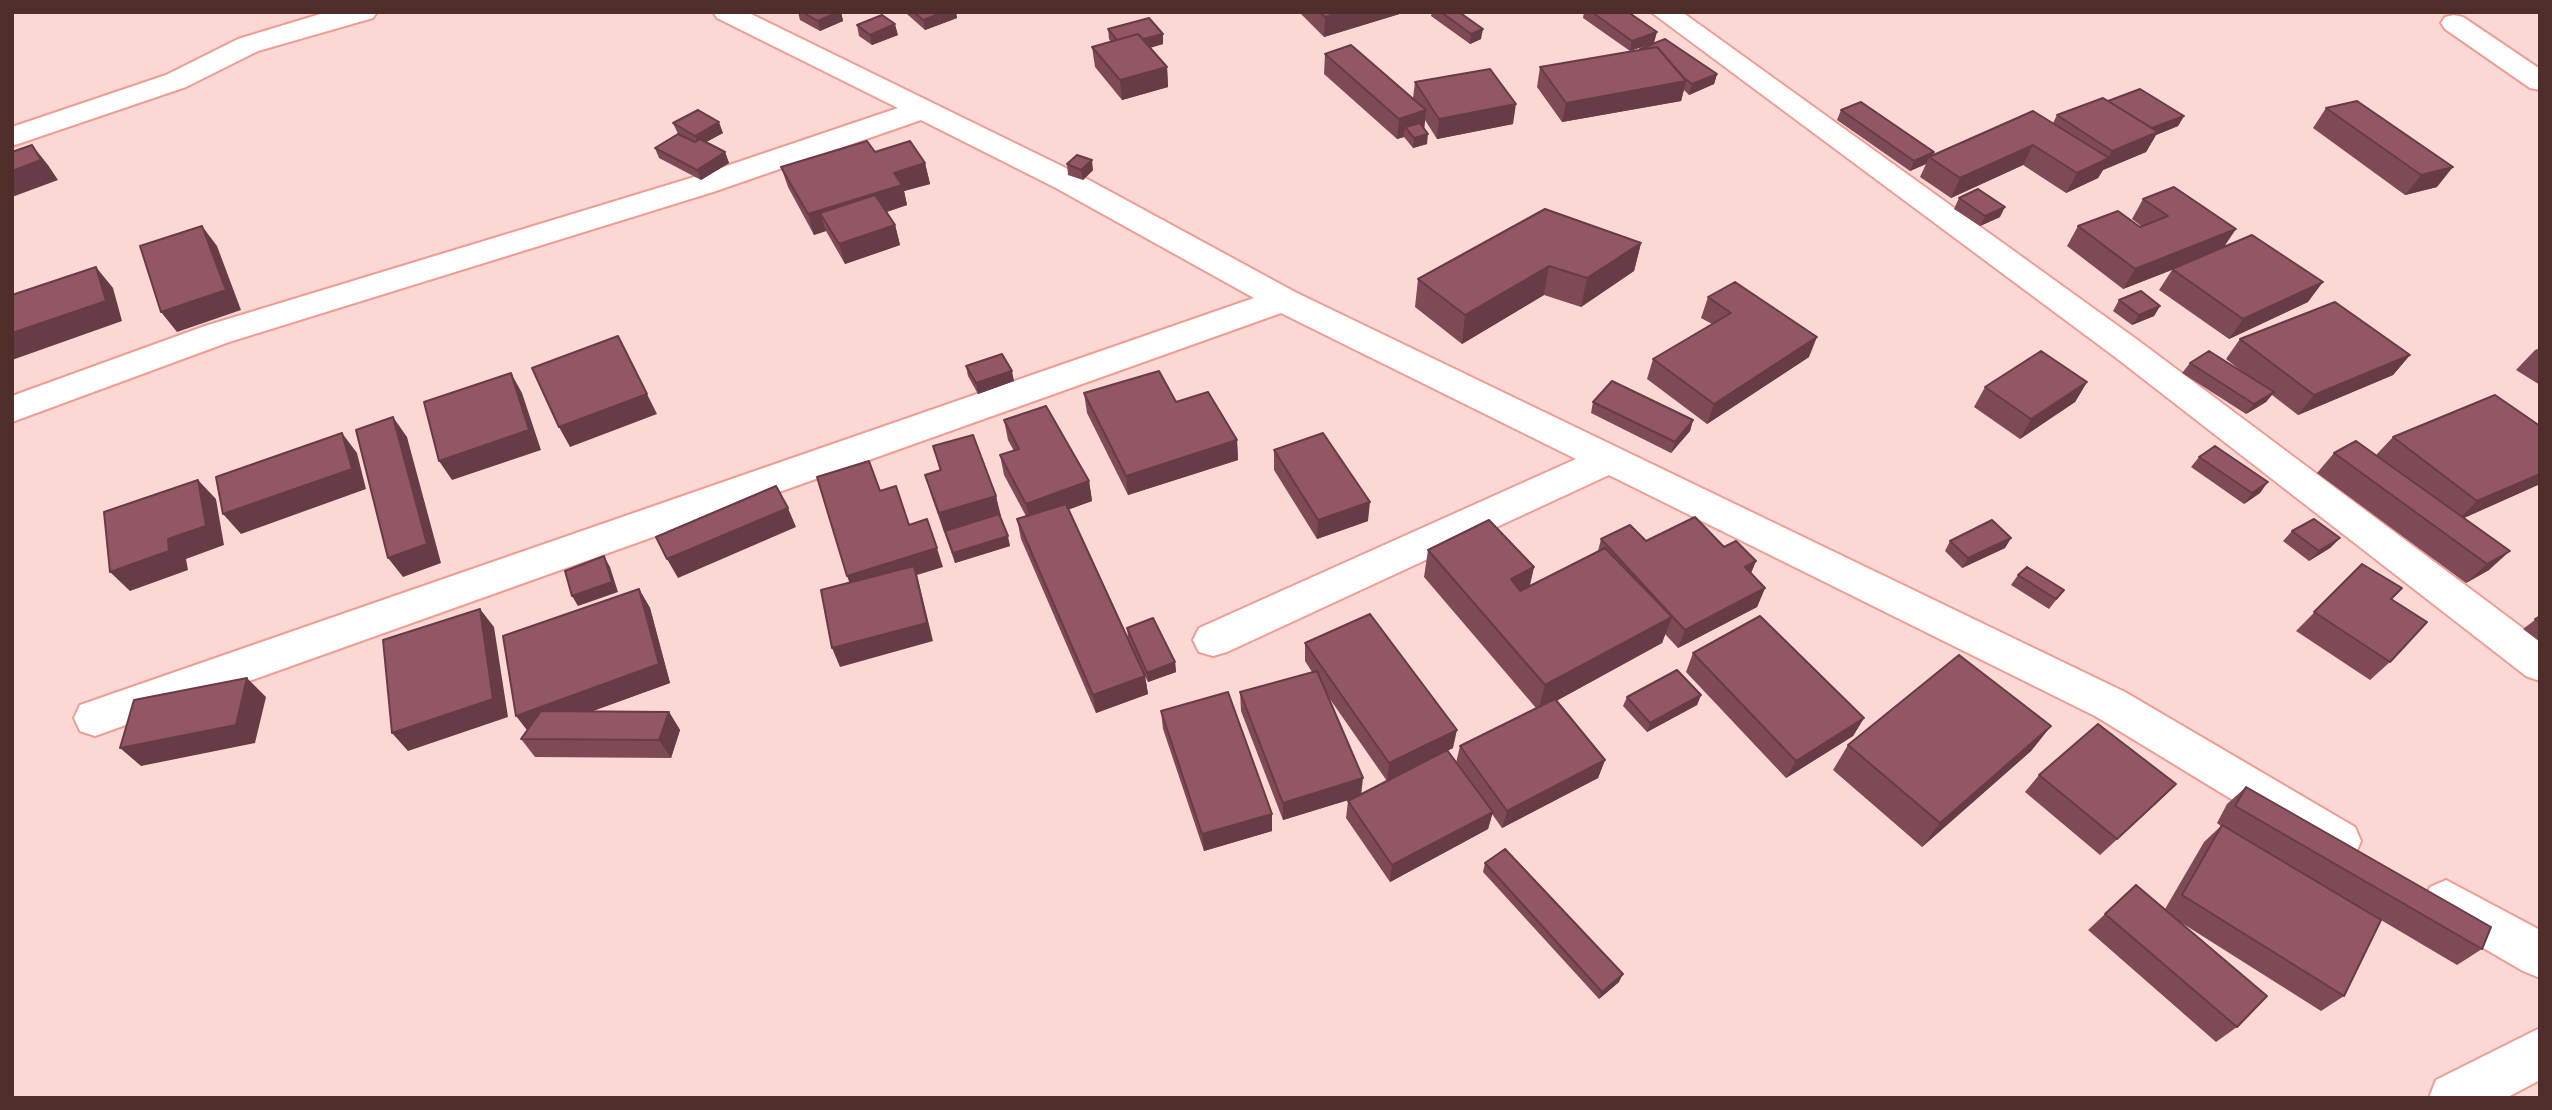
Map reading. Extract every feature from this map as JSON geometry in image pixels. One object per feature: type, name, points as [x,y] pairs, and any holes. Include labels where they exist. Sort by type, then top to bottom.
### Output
[{"type":"street","points":[[12,136],[176,81],[248,46],[332,19],[364,12]]},
{"type":"street","points":[[726,12],[1067,181],[1283,300],[2110,704],[2364,856]]},
{"type":"street","points":[[1676,14],[2127,349],[2540,664]]},
{"type":"street","points":[[2454,23],[2540,82]]},
{"type":"street","points":[[12,410],[217,334],[702,185],[921,110]]},
{"type":"street","points":[[95,718],[1283,300]]},
{"type":"street","points":[[1213,640],[1608,460]]},
{"type":"street","points":[[2422,889],[2540,955]]},
{"type":"street","points":[[2454,1098],[2540,1053]]},
{"type":"building","points":[[802,12],[838,12],[818,21]]},
{"type":"building","points":[[914,12],[944,12],[923,20]]},
{"type":"building","points":[[1320,12],[1341,12],[1325,17]]},
{"type":"building","points":[[1441,12],[1459,12],[1483,29],[1471,34]]},
{"type":"building","points":[[1592,12],[1628,12],[1657,32],[1632,41]]},
{"type":"building","points":[[882,15],[895,24],[870,35],[857,25]]},
{"type":"building","points":[[1149,18],[1163,34],[1143,39],[1138,34],[1117,40],[1108,29]]},
{"type":"building","points":[[1138,34],[1167,67],[1120,80],[1092,47]]},
{"type":"building","points":[[1665,39],[1717,74],[1692,84],[1657,47],[1640,49]]},
{"type":"building","points":[[1351,45],[1426,110],[1399,119],[1325,54]]},
{"type":"building","points":[[1657,47],[1686,81],[1566,103],[1540,67]]},
{"type":"building","points":[[1490,69],[1516,104],[1439,119],[1415,82]]},
{"type":"building","points":[[2140,89],[2184,116],[2152,128],[2108,101]]},
{"type":"building","points":[[2103,98],[2158,132],[2112,151],[2057,115]]},
{"type":"building","points":[[2357,101],[2453,167],[2421,175],[2326,108]]},
{"type":"building","points":[[1861,102],[1934,152],[1914,161],[1841,110]]},
{"type":"building","points":[[698,110],[719,122],[695,136],[673,123]]},
{"type":"building","points":[[2033,111],[2109,158],[2077,173],[2033,145],[1960,178],[1929,157]]},
{"type":"building","points":[[1420,123],[1428,134],[1414,138],[1405,127]]},
{"type":"building","points":[[678,134],[695,142],[700,139],[725,152],[697,170],[655,148]]},
{"type":"building","points":[[867,141],[875,152],[910,141],[925,163],[894,173],[902,185],[808,214],[781,167]]},
{"type":"building","points":[[32,145],[41,160],[12,171],[12,152]]},
{"type":"building","points":[[1077,155],[1092,160],[1081,170],[1067,164]]},
{"type":"building","points":[[2174,187],[2236,229],[2135,269],[2078,226],[2118,211],[2140,227],[2168,216],[2143,199]]},
{"type":"building","points":[[1978,189],[2005,207],[1985,216],[1959,198]]},
{"type":"building","points":[[875,195],[895,225],[839,244],[820,213]]},
{"type":"building","points":[[1545,209],[1641,243],[1587,278],[1549,266],[1465,315],[1418,279]]},
{"type":"building","points":[[202,226],[226,290],[161,312],[140,246]]},
{"type":"building","points":[[2252,235],[2323,282],[2243,319],[2172,269]]},
{"type":"building","points":[[96,267],[106,301],[12,333],[12,295]]},
{"type":"building","points":[[1735,282],[1817,337],[1714,404],[1653,359],[1731,313],[1708,297]]},
{"type":"building","points":[[2141,291],[2160,306],[2139,315],[2119,300]]},
{"type":"building","points":[[2335,302],[2410,355],[2314,395],[2240,339]]},
{"type":"building","points":[[618,336],[647,394],[559,427],[532,368]]},
{"type":"building","points":[[2041,351],[2087,382],[2031,419],[1985,387]]},
{"type":"building","points":[[2209,351],[2274,392],[2254,404],[2190,363]]},
{"type":"building","points":[[1002,354],[1012,371],[976,383],[966,366]]},
{"type":"building","points":[[1159,371],[1176,402],[1208,392],[1237,440],[1126,476],[1084,393]]},
{"type":"building","points":[[511,373],[529,430],[439,461],[424,402]]},
{"type":"building","points":[[1612,381],[1693,420],[1675,442],[1593,402]]},
{"type":"building","points":[[2495,395],[2540,426],[2540,474],[2477,501],[2393,437]]},
{"type":"building","points":[[1046,406],[1089,481],[1026,504],[1000,455],[1019,449],[1004,420]]},
{"type":"building","points":[[393,417],[427,544],[388,558],[356,430]]},
{"type":"building","points":[[342,433],[352,469],[223,514],[216,477]]},
{"type":"building","points":[[1323,433],[1370,502],[1318,520],[1274,450]]},
{"type":"building","points":[[973,435],[996,496],[939,513],[925,475],[941,470],[933,446]]},
{"type":"building","points":[[2356,441],[2510,551],[2487,564],[2334,453]]},
{"type":"building","points":[[2215,446],[2268,482],[2252,493],[2199,457]]},
{"type":"building","points":[[869,461],[880,491],[896,486],[909,525],[927,519],[937,548],[847,576],[817,477]]},
{"type":"building","points":[[198,480],[206,526],[168,539],[169,551],[110,572],[104,512]]},
{"type":"building","points":[[776,486],[788,508],[667,559],[656,537]]},
{"type":"building","points":[[1066,504],[1145,676],[1093,695],[1017,519]]},
{"type":"building","points":[[999,514],[1008,536],[953,553],[945,531]]},
{"type":"building","points":[[1695,517],[1724,547],[1736,541],[1756,561],[1745,567],[1765,588],[1685,630],[1601,539],[1630,525],[1646,541]]},
{"type":"building","points":[[2314,519],[2340,538],[2319,551],[2292,531]]},
{"type":"building","points":[[1489,520],[1534,567],[1511,579],[1520,591],[1605,548],[1672,617],[1545,685],[1428,550]]},
{"type":"building","points":[[1992,520],[2011,538],[1968,558],[1950,541]]},
{"type":"building","points":[[604,556],[612,582],[572,596],[565,571]]},
{"type":"building","points":[[2362,564],[2402,588],[2391,599],[2427,622],[2390,662],[2314,612]]},
{"type":"building","points":[[914,566],[927,623],[832,648],[821,590]]},
{"type":"building","points":[[2027,567],[2064,590],[2056,599],[2018,575]]},
{"type":"building","points":[[639,589],[659,664],[516,716],[503,636]]},
{"type":"building","points":[[480,609],[493,699],[392,733],[383,640]]},
{"type":"building","points":[[1370,614],[1457,730],[1389,763],[1305,643]]},
{"type":"building","points":[[1760,616],[1864,718],[1796,761],[1693,653]]},
{"type":"building","points":[[1153,618],[1175,662],[1147,673],[1127,628]]},
{"type":"building","points":[[1959,655],[2051,726],[1940,823],[1848,745]]},
{"type":"building","points":[[1677,670],[1701,695],[1650,723],[1627,697]]},
{"type":"building","points":[[1317,671],[1363,778],[1283,803],[1240,692]]},
{"type":"building","points":[[247,678],[236,725],[120,748],[134,700]]},
{"type":"building","points":[[1228,692],[1272,814],[1202,834],[1161,711]]},
{"type":"building","points":[[1555,699],[1605,760],[1507,811],[1460,746]]},
{"type":"building","points":[[541,711],[669,712],[659,740],[521,739]]},
{"type":"building","points":[[2098,724],[2176,784],[2117,839],[2039,775]]},
{"type":"building","points":[[1447,750],[1493,812],[1392,865],[1348,801]]},
{"type":"building","points":[[2246,787],[2491,927],[2482,949],[2235,806]]},
{"type":"building","points":[[2222,825],[2381,920],[2344,996],[2182,895]]},
{"type":"building","points":[[1505,849],[1623,974],[1602,992],[1485,863]]},
{"type":"building","points":[[2136,885],[2267,996],[2237,1027],[2105,914]]}]
